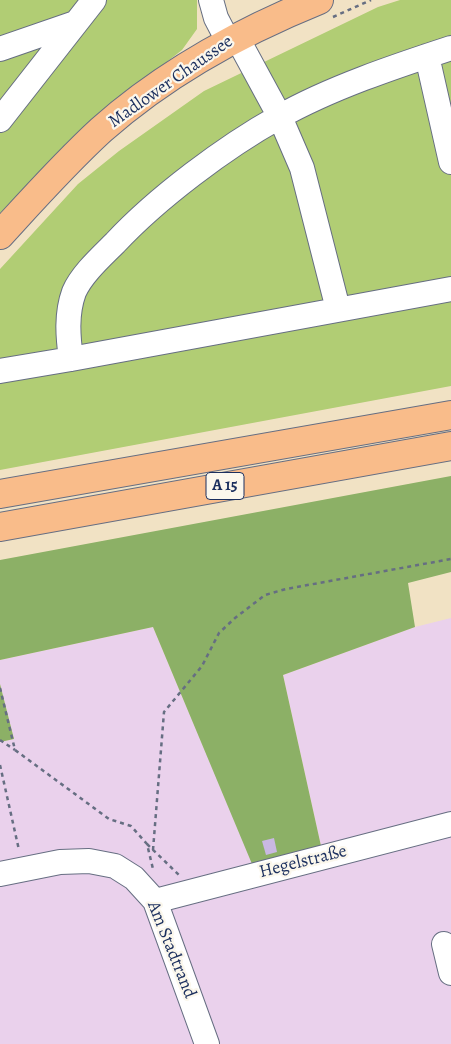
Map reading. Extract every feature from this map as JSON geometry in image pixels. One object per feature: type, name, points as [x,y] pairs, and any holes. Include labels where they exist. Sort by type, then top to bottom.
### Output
[{"type":"main road","name":"Madlower Chaussee","points":[[0,235],[102,130],[151,91],[232,39],[323,10]]},
{"type":"main road","name":"A 15","points":[[0,494],[451,415]]},
{"type":"main road","name":"A 15","points":[[0,527],[451,446]]},
{"type":"street","points":[[0,120],[94,0]]},
{"type":"street","points":[[211,0],[216,18],[232,39],[280,117],[302,168],[338,309]]},
{"type":"street","points":[[0,49],[75,23]]},
{"type":"street","points":[[70,359],[67,328],[74,292],[93,265],[134,223],[173,191],[248,136],[280,117],[317,98],[451,48]]},
{"type":"street","points":[[427,56],[451,162]]},
{"type":"street","points":[[0,371],[451,289]]},
{"type":"street","name":"Hegelstraße","points":[[155,901],[451,824]]},
{"type":"street","name":"Am Stadtrand","points":[[0,874],[23,868],[89,861],[115,866],[134,878],[155,901],[207,1044]]},
{"type":"street","points":[[444,944],[451,973]]},
{"type":"path","points":[[323,10],[371,0]]},
{"type":"path","points":[[153,850],[164,712],[202,666],[219,633],[265,595],[286,589],[451,559]]},
{"type":"path","points":[[0,688],[15,750]]},
{"type":"path","points":[[0,740],[109,820],[131,826],[176,873],[203,888]]},
{"type":"path","points":[[0,765],[23,868]]},
{"type":"path","points":[[147,844],[153,870]]},
{"type":"shaded area","points":[[451,618],[451,1044],[0,1044],[0,742],[14,739],[0,684],[0,660],[153,627],[252,863],[321,846],[283,675],[415,627]]},
{"type":"green space","points":[[0,0],[197,0],[197,29],[182,50],[145,79],[0,213]]},
{"type":"green space","points":[[400,0],[451,0],[451,386],[0,470],[0,269],[78,184],[119,151],[204,91],[378,7]]},
{"type":"green space","points":[[451,476],[451,572],[408,583],[415,627],[283,675],[321,846],[252,864],[153,627],[0,660],[0,560]]},
{"type":"green space","points":[[0,684],[14,739],[0,742]]},
{"type":"building","points":[[274,838],[277,852],[266,855],[262,841]]}]
